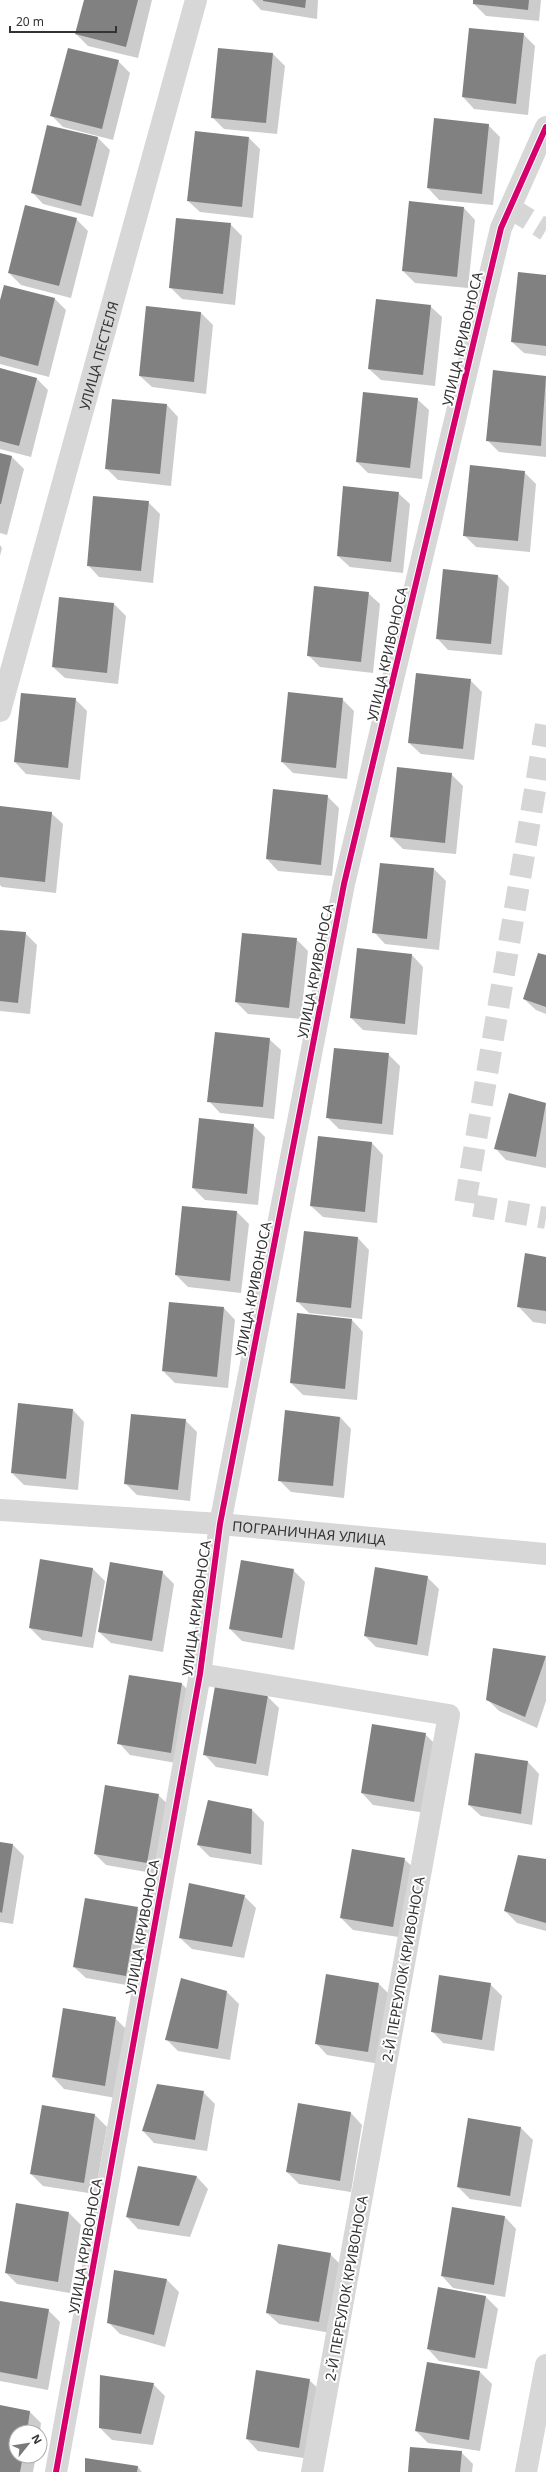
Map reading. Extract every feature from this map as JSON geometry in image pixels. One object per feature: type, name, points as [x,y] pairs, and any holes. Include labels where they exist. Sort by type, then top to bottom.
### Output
[{"type":"street","name":"УЛИЦА ПЕСТЕЛЯ","points":[[0,711],[196,0]]},
{"type":"street","name":"УЛИЦА КРИВОНОСА","points":[[56,2472],[200,1674],[220,1524],[344,884],[501,228],[546,127]]},
{"type":"street","name":"ПОГРАНИЧНАЯ УЛИЦА","points":[[0,1510],[220,1524],[546,1554]]},
{"type":"street","name":"2-Й ПЕРЕУЛОК КРИВОНОСА","points":[[200,1674],[449,1715],[312,2472]]},
{"type":"street","points":[[526,2472],[546,2365]]},
{"type":"building","points":[[84,0],[138,0],[126,47],[75,34]]},
{"type":"building","points":[[263,0],[306,0],[305,8]]},
{"type":"building","points":[[473,0],[529,0],[528,10],[473,4]]},
{"type":"building","points":[[469,28],[524,33],[516,104],[462,97]]},
{"type":"building","points":[[68,48],[119,60],[102,129],[50,116]]},
{"type":"building","points":[[218,48],[273,53],[266,123],[211,118]]},
{"type":"building","points":[[434,118],[489,124],[482,194],[427,188]]},
{"type":"building","points":[[47,125],[98,137],[81,206],[31,193]]},
{"type":"building","points":[[195,131],[249,137],[242,207],[187,201]]},
{"type":"building","points":[[409,201],[464,207],[457,277],[402,271]]},
{"type":"building","points":[[25,205],[77,218],[59,286],[8,273]]},
{"type":"building","points":[[176,218],[231,223],[223,294],[169,288]]},
{"type":"building","points":[[518,272],[546,275],[546,346],[511,342]]},
{"type":"building","points":[[4,285],[55,298],[38,366],[0,356],[0,300]]},
{"type":"building","points":[[376,299],[431,305],[423,375],[368,369]]},
{"type":"building","points":[[146,306],[201,312],[194,382],[139,376]]},
{"type":"building","points":[[0,368],[37,378],[19,446],[0,441]]},
{"type":"building","points":[[493,370],[546,376],[541,446],[486,441]]},
{"type":"building","points":[[363,392],[418,398],[410,468],[356,462]]},
{"type":"building","points":[[112,399],[167,404],[160,474],[105,469]]},
{"type":"building","points":[[0,453],[12,456],[1,504],[0,504]]},
{"type":"building","points":[[470,465],[525,471],[518,541],[463,536]]},
{"type":"building","points":[[343,486],[399,492],[391,562],[337,556]]},
{"type":"building","points":[[93,496],[149,501],[141,571],[87,566]]},
{"type":"building","points":[[443,569],[498,575],[491,644],[436,639]]},
{"type":"building","points":[[314,586],[369,592],[361,662],[307,656]]},
{"type":"building","points":[[59,597],[114,603],[107,673],[52,667]]},
{"type":"building","points":[[416,673],[471,679],[463,749],[408,743]]},
{"type":"building","points":[[288,692],[343,698],[336,768],[281,762]]},
{"type":"building","points":[[21,693],[76,698],[68,768],[14,762]]},
{"type":"building","points":[[397,767],[452,773],[445,843],[390,837]]},
{"type":"building","points":[[273,789],[328,795],[321,865],[266,859]]},
{"type":"building","points":[[0,806],[52,812],[45,882],[0,877]]},
{"type":"building","points":[[380,863],[434,868],[427,939],[372,933]]},
{"type":"building","points":[[0,930],[26,932],[18,1003],[0,1001]]},
{"type":"building","points":[[242,933],[297,938],[289,1008],[235,1002]]},
{"type":"building","points":[[357,948],[412,954],[405,1024],[350,1018]]},
{"type":"building","points":[[538,953],[546,955],[546,1007],[523,999]]},
{"type":"building","points":[[215,1032],[270,1038],[263,1107],[207,1102]]},
{"type":"building","points":[[334,1048],[389,1053],[382,1124],[326,1118]]},
{"type":"building","points":[[509,1093],[546,1103],[536,1157],[494,1149]]},
{"type":"building","points":[[199,1118],[254,1124],[247,1194],[192,1188]]},
{"type":"building","points":[[318,1136],[372,1142],[365,1212],[310,1206]]},
{"type":"building","points":[[182,1206],[237,1211],[230,1281],[175,1275]]},
{"type":"building","points":[[304,1231],[358,1237],[351,1308],[296,1302]]},
{"type":"building","points":[[525,1253],[546,1257],[546,1311],[517,1307]]},
{"type":"building","points":[[169,1302],[224,1307],[217,1377],[162,1371]]},
{"type":"building","points":[[297,1313],[352,1319],[345,1389],[290,1383]]},
{"type":"building","points":[[18,1403],[73,1409],[66,1479],[11,1473]]},
{"type":"building","points":[[285,1410],[340,1417],[333,1486],[278,1481]]},
{"type":"building","points":[[131,1414],[186,1419],[178,1490],[124,1484]]},
{"type":"building","points":[[40,1559],[93,1568],[82,1637],[29,1628]]},
{"type":"building","points":[[241,1560],[294,1569],[282,1638],[229,1629]]},
{"type":"building","points":[[110,1562],[163,1571],[152,1641],[98,1632]]},
{"type":"building","points":[[375,1567],[428,1576],[417,1645],[364,1636]]},
{"type":"building","points":[[493,1648],[546,1656],[525,1717],[486,1700]]},
{"type":"building","points":[[129,1675],[182,1683],[171,1753],[117,1744]]},
{"type":"building","points":[[215,1686],[268,1695],[256,1764],[203,1755]]},
{"type":"building","points":[[372,1724],[426,1733],[414,1802],[361,1793]]},
{"type":"building","points":[[475,1753],[528,1761],[521,1814],[468,1805]]},
{"type":"building","points":[[105,1785],[159,1794],[147,1863],[94,1854]]},
{"type":"building","points":[[208,1800],[252,1809],[251,1854],[197,1845]]},
{"type":"building","points":[[0,1842],[13,1844],[2,1913],[0,1912]]},
{"type":"building","points":[[352,1849],[405,1858],[393,1927],[340,1918]]},
{"type":"building","points":[[518,1855],[546,1859],[546,1923],[504,1911]]},
{"type":"building","points":[[189,1883],[245,1895],[232,1947],[179,1938]]},
{"type":"building","points":[[85,1898],[138,1907],[126,1976],[73,1967]]},
{"type":"building","points":[[326,1974],[379,1983],[368,2052],[315,2044]]},
{"type":"building","points":[[439,1975],[491,1983],[482,2040],[431,2032]]},
{"type":"building","points":[[181,1978],[227,1991],[218,2049],[165,2040]]},
{"type":"building","points":[[63,2008],[116,2017],[105,2086],[52,2077]]},
{"type":"building","points":[[157,2084],[204,2091],[195,2140],[142,2131]]},
{"type":"building","points":[[298,2103],[351,2112],[340,2181],[286,2172]]},
{"type":"building","points":[[42,2105],[95,2114],[84,2183],[30,2174]]},
{"type":"building","points":[[468,2118],[521,2127],[510,2196],[457,2187]]},
{"type":"building","points":[[138,2166],[197,2176],[179,2226],[126,2217]]},
{"type":"building","points":[[16,2203],[69,2212],[58,2282],[5,2273]]},
{"type":"building","points":[[452,2207],[505,2216],[494,2285],[441,2276]]},
{"type":"building","points":[[278,2244],[331,2253],[319,2322],[266,2313]]},
{"type":"building","points":[[114,2270],[167,2279],[154,2335],[107,2323]]},
{"type":"building","points":[[438,2287],[486,2296],[475,2358],[427,2349]]},
{"type":"building","points":[[0,2301],[49,2309],[37,2379],[0,2372]]},
{"type":"building","points":[[427,2362],[480,2371],[469,2440],[415,2431]]},
{"type":"building","points":[[256,2370],[310,2379],[299,2448],[246,2439]]},
{"type":"building","points":[[100,2375],[154,2383],[141,2434],[99,2428]]},
{"type":"building","points":[[0,2405],[30,2411],[28,2424],[8,2424],[8,2464],[22,2464],[20,2472],[0,2472]]},
{"type":"building","points":[[410,2447],[462,2451],[460,2472],[408,2472]]},
{"type":"building","points":[[85,2458],[138,2466],[137,2472],[85,2472]]},
{"type":"tunnel","points":[[510,208],[546,230]]},
{"type":"tunnel","points":[[546,725],[465,1204],[546,1218]]},
{"type":"cycle path","points":[[56,2472],[200,1674],[220,1524],[344,884],[501,228],[546,127]]}]
